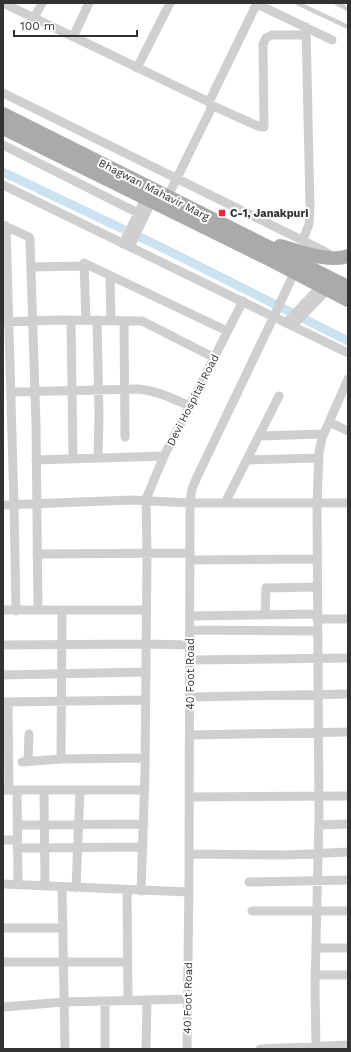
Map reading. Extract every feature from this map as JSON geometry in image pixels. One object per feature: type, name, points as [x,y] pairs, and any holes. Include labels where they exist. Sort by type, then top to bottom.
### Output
[{"type":"main road","name":"Bhagwan Mahavir Marg","points":[[3,114],[348,287]]},
{"type":"main road","name":"Bhagwan Mahavir Marg","points":[[3,128],[268,258],[348,300]]},
{"type":"main road","points":[[252,238],[322,257],[341,257]]},
{"type":"street","points":[[34,18],[42,3]]},
{"type":"street","points":[[73,37],[89,3]]},
{"type":"street","points":[[137,68],[170,3]]},
{"type":"street","points":[[168,196],[210,111],[210,104],[257,3],[306,31],[332,40]]},
{"type":"street","points":[[4,7],[34,18],[260,127],[264,127],[263,44],[266,38],[272,35],[306,31]]},
{"type":"street","points":[[303,240],[309,224],[310,207],[306,31]]},
{"type":"street","points":[[3,93],[324,251],[341,257]]},
{"type":"street","points":[[3,145],[139,217]]},
{"type":"street","points":[[3,185],[128,242],[243,301],[285,319],[348,353]]},
{"type":"street","points":[[128,242],[148,200]]},
{"type":"street","points":[[16,611],[11,392],[6,322],[5,226],[30,239],[35,391],[38,610]]},
{"type":"street","points":[[31,267],[84,266],[84,263],[227,331]]},
{"type":"street","points":[[84,266],[86,320]]},
{"type":"street","name":"40 Foot Road","points":[[187,1049],[190,798],[190,503],[192,489],[197,477],[285,319],[289,292],[296,274]]},
{"type":"street","points":[[110,276],[110,320]]},
{"type":"street","points":[[285,319],[309,304],[324,288]]},
{"type":"street","name":"Devi Hospital Road","points":[[146,500],[164,456],[243,301]]},
{"type":"street","points":[[6,322],[71,320],[136,321],[147,323],[214,358]]},
{"type":"street","points":[[71,320],[73,458]]},
{"type":"street","points":[[97,320],[98,457]]},
{"type":"street","points":[[124,321],[125,437]]},
{"type":"street","points":[[316,1048],[315,975],[319,853],[317,504],[319,458],[323,434],[344,397],[348,379]]},
{"type":"street","points":[[11,392],[124,389],[151,390],[190,406]]},
{"type":"street","points":[[225,503],[280,396]]},
{"type":"street","points":[[329,422],[348,432]]},
{"type":"street","points":[[259,436],[323,434]]},
{"type":"street","points":[[36,460],[164,456]]},
{"type":"street","points":[[247,460],[319,458]]},
{"type":"street","points":[[141,891],[145,790],[146,500]]},
{"type":"street","points":[[3,505],[146,500],[190,503],[348,503]]},
{"type":"street","points":[[37,554],[147,553],[190,556],[317,559]]},
{"type":"street","points":[[264,615],[266,588],[317,588]]},
{"type":"street","points":[[3,610],[146,610]]},
{"type":"street","points":[[61,759],[62,610]]},
{"type":"street","points":[[190,616],[264,615],[348,619]]},
{"type":"street","points":[[190,630],[317,631]]},
{"type":"street","points":[[3,645],[190,645]]},
{"type":"street","points":[[190,660],[348,658]]},
{"type":"street","points":[[3,675],[146,672]]},
{"type":"street","points":[[190,698],[348,694]]},
{"type":"street","points":[[18,885],[17,825],[9,790],[6,702],[145,700]]},
{"type":"street","points":[[190,735],[348,732]]},
{"type":"street","points":[[29,734],[25,762],[61,759],[145,758]]},
{"type":"street","points":[[9,790],[145,790]]},
{"type":"street","points":[[44,790],[45,886]]},
{"type":"street","points":[[76,888],[80,790]]},
{"type":"street","points":[[190,798],[348,796]]},
{"type":"street","points":[[17,825],[144,824]]},
{"type":"street","points":[[319,825],[348,824]]},
{"type":"street","points":[[3,840],[17,844],[45,848],[143,847]]},
{"type":"street","points":[[189,854],[287,855],[348,852]]},
{"type":"street","points":[[249,882],[348,880]]},
{"type":"street","points":[[3,884],[189,892]]},
{"type":"street","points":[[62,887],[65,1049]]},
{"type":"street","points":[[127,890],[128,1000]]},
{"type":"street","points":[[252,911],[348,911]]},
{"type":"street","points":[[3,928],[63,928]]},
{"type":"street","points":[[316,948],[348,948]]},
{"type":"street","points":[[3,962],[127,962]]},
{"type":"street","points":[[315,975],[348,975]]},
{"type":"street","points":[[3,1007],[64,1002],[188,999]]},
{"type":"street","points":[[146,1049],[148,1000]]},
{"type":"street","points":[[105,1002],[105,1049]]},
{"type":"street","points":[[260,1049],[316,1048],[348,1045]]},
{"type":"lane","points":[[296,3],[348,27]]},
{"type":"lane","points":[[336,3],[348,9]]},
{"type":"waterway","points":[[3,172],[167,250],[348,341]]},
{"type":"place","name":"C-1, Janakpuri","points":[[222,213]]}]
